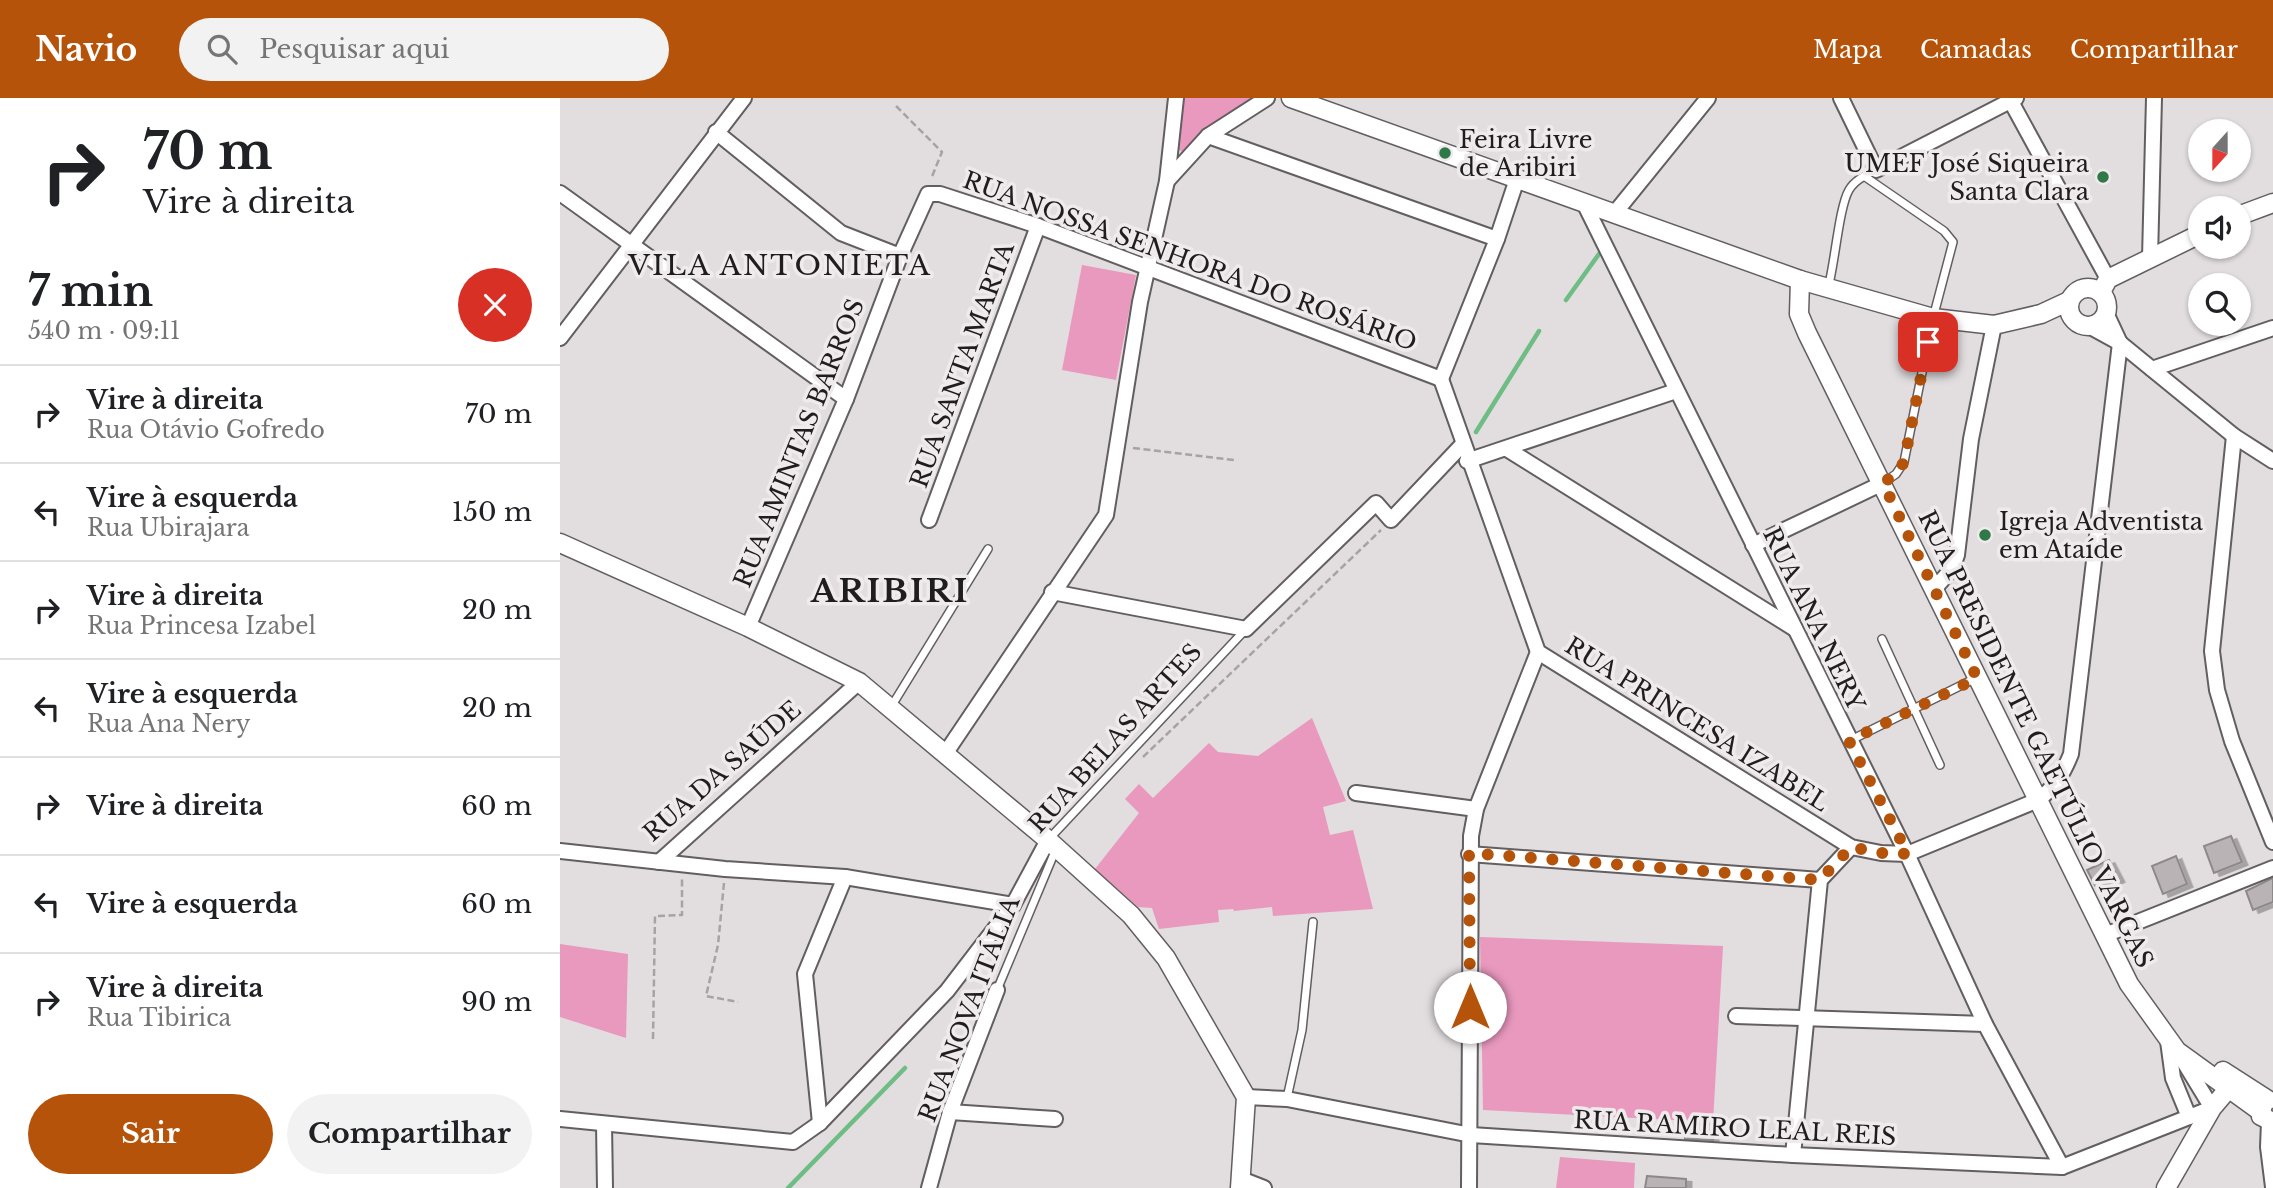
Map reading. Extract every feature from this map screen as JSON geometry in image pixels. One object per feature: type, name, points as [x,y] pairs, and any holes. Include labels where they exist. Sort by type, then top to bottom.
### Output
[{"type":"street","points":[[560,338],[744,98]]},
{"type":"street","points":[[945,754],[1105,515],[1146,268],[1167,181],[1175,98]]},
{"type":"street","points":[[1167,181],[1208,136],[1267,98]]},
{"type":"street","points":[[1292,98],[1800,280],[1933,318],[1994,325],[2041,314],[2069,300],[2083,288],[2105,286],[2150,258],[2188,240]]},
{"type":"street","points":[[1614,214],[1708,98]]},
{"type":"street","points":[[1841,98],[1870,173],[2012,99],[2105,286],[2106,313],[2120,343],[2071,754],[2054,788],[2038,800],[1908,854]]},
{"type":"street","points":[[2150,258],[2154,98]]},
{"type":"street","points":[[716,132],[841,233],[900,256]]},
{"type":"street","points":[[1208,136],[1497,239]]},
{"type":"street","points":[[1170,144],[1176,156],[1191,154]]},
{"type":"street","points":[[1441,379],[1497,239],[1517,179]]},
{"type":"street","points":[[560,192],[846,399]]},
{"type":"street","name":"RUA NOSSA SENHORA DO ROSÁRIO","points":[[924,199],[928,194],[940,194],[1038,226],[1441,379]]},
{"type":"street","name":"RUA AMINTAS BARROS","points":[[748,627],[846,399],[924,199]]},
{"type":"street","name":"RUA ANA NERY","points":[[1584,203],[1849,741],[1908,854],[1985,1024],[2062,1167]]},
{"type":"street","points":[[2251,211],[2273,203]]},
{"type":"street","name":"RUA SANTA MARTA","points":[[929,520],[1038,226]]},
{"type":"street","name":"RUA PRESIDENTE GAETÚLIO VARGAS","points":[[1800,280],[1799,314],[2129,984],[2172,1046],[2229,1088],[2269,1111]]},
{"type":"street","points":[[2069,300],[2069,312],[2082,324],[2099,322],[2106,313]]},
{"type":"street","points":[[2041,314],[2082,324],[2120,343],[2234,436],[2273,461]]},
{"type":"street","points":[[1935,587],[1952,569],[1957,555],[1971,439],[1994,325]]},
{"type":"street","points":[[2152,369],[2273,328]]},
{"type":"street","name":"RUA PRINCESA IZABEL","points":[[1441,379],[1467,461],[1538,652],[1851,847],[1881,853],[1908,854]]},
{"type":"street","points":[[1467,461],[1676,391]]},
{"type":"street","points":[[2234,436],[2211,651],[2217,690],[2232,740],[2273,842]]},
{"type":"street","points":[[1391,520],[1462,445]]},
{"type":"street","points":[[1507,449],[1796,629]]},
{"type":"street","points":[[1753,545],[1883,483]]},
{"type":"street","name":"RUA BELAS ARTES","points":[[1246,629],[1376,503],[1391,520]]},
{"type":"street","points":[[560,543],[748,627],[859,682],[1053,844],[1148,934],[1166,958],[1246,1097],[1240,1184],[1264,1188]]},
{"type":"street","points":[[1052,592],[1246,629]]},
{"type":"street","points":[[1469,1188],[1469,853],[1476,809],[1538,652]]},
{"type":"street","name":"RUA DA SAÚDE","points":[[560,851],[659,862],[859,682]]},
{"type":"street","points":[[1356,793],[1476,809]]},
{"type":"street","name":"RUA BELAS ARTES","points":[[604,1124],[793,1142],[820,1123],[947,991],[1013,905],[1053,844]]},
{"type":"street","points":[[1793,1155],[1820,880],[1851,847]]},
{"type":"street","points":[[1469,853],[1820,880]]},
{"type":"street","points":[[659,862],[845,877],[1013,905]]},
{"type":"street","points":[[2105,935],[2273,869]]},
{"type":"street","points":[[820,1123],[805,974],[845,877]]},
{"type":"street","name":"RUA NOVA ITÁLIA","points":[[929,1188],[950,1112],[997,990]]},
{"type":"street","points":[[1736,1016],[1985,1024]]},
{"type":"street","name":"RUA PRESIDENTE GAETÚLIO VARGAS","points":[[2158,1024],[2269,1111]]},
{"type":"street","points":[[2172,1046],[2212,1108]]},
{"type":"street","points":[[2172,1046],[2173,1078],[2189,1117]]},
{"type":"street","points":[[2166,1188],[2212,1108],[2229,1088]]},
{"type":"street","name":"RUA RAMIRO LEAL REIS","points":[[1246,1097],[1287,1099],[1471,1135],[1793,1155],[2062,1167],[2212,1108]]},
{"type":"street","points":[[2269,1111],[2268,1147],[2273,1186]]},
{"type":"street","points":[[950,1112],[1055,1119]]},
{"type":"street","points":[[560,1119],[604,1124],[605,1188]]},
{"type":"lane","points":[[1828,288],[1836,262],[1849,188],[1870,173],[1951,237],[1952,248],[1933,318],[1904,462],[1896,474],[1883,483]]},
{"type":"lane","points":[[891,707],[988,549]]},
{"type":"lane","name":"RUA BELAS ARTES","points":[[1053,844],[1246,629]]},
{"type":"lane","points":[[1882,639],[1940,765]]},
{"type":"lane","points":[[1849,741],[1977,678]]},
{"type":"lane","name":"RUA NOVA ITÁLIA","points":[[997,990],[1053,844]]},
{"type":"lane","points":[[1287,1099],[1302,1030],[1313,922]]},
{"type":"path","points":[[896,106],[942,152],[924,199]]},
{"type":"path","points":[[1115,446],[1234,460]]},
{"type":"path","name":"RUA BELAS ARTES","points":[[1136,764],[1391,520]]},
{"type":"path","points":[[653,1040],[655,916],[682,915],[681,865]]},
{"type":"path","points":[[725,869],[718,945],[706,996],[738,1002]]},
{"type":"shaded area","points":[[1181,98],[1255,99],[1185,154],[1174,146]]},
{"type":"shaded area","points":[[1082,265],[1136,275],[1116,380],[1062,370]]},
{"type":"shaded area","points":[[1312,718],[1346,801],[1323,807],[1330,835],[1353,830],[1373,909],[1273,916],[1272,907],[1218,910],[1219,922],[1159,929],[1152,908],[1138,907],[1095,869],[1139,813],[1125,799],[1139,784],[1153,798],[1209,743],[1218,752],[1258,756]]},
{"type":"shaded area","points":[[1480,937],[1723,946],[1713,1122],[1483,1110]]},
{"type":"shaded area","points":[[560,944],[628,954],[626,1038],[560,1017]]},
{"type":"shaded area","points":[[1560,1157],[1635,1163],[1634,1188],[1556,1188]]},
{"type":"building","points":[[2231,836],[2242,862],[2214,873],[2204,846]]},
{"type":"building","points":[[2176,856],[2187,884],[2163,894],[2152,866]]},
{"type":"building","points":[[2109,860],[2119,879],[2097,889],[2087,870]]},
{"type":"building","points":[[2273,878],[2273,902],[2253,910],[2246,891]]},
{"type":"building","points":[[1686,1123],[1714,1124],[1713,1140],[1685,1139]]},
{"type":"building","points":[[1647,1176],[1686,1179],[1686,1188],[1645,1188]]},
{"type":"waterway","points":[[1566,300],[1599,254]]},
{"type":"waterway","points":[[1476,432],[1539,331]]},
{"type":"waterway","points":[[788,1188],[905,1068]]},
{"type":"place","name":"Feira Livre de Aribiri","points":[[1445,153]]},
{"type":"place","name":"UMEF José Siqueira Santa Clara","points":[[2103,177]]},
{"type":"place","name":"Igreja Adventista em Ataíde","points":[[1985,535]]},
{"type":"district","name":"VILA ANTONIETA","points":[[780,265]]},
{"type":"district","name":"ARIBIRI","points":[[890,591]]},
{"type":"route","points":[[1470,1007],[1469,853],[1820,880],[1851,847],[1881,853],[1908,854],[1849,741],[1977,678],[1883,483],[1896,474],[1904,462],[1928,342]]}]
